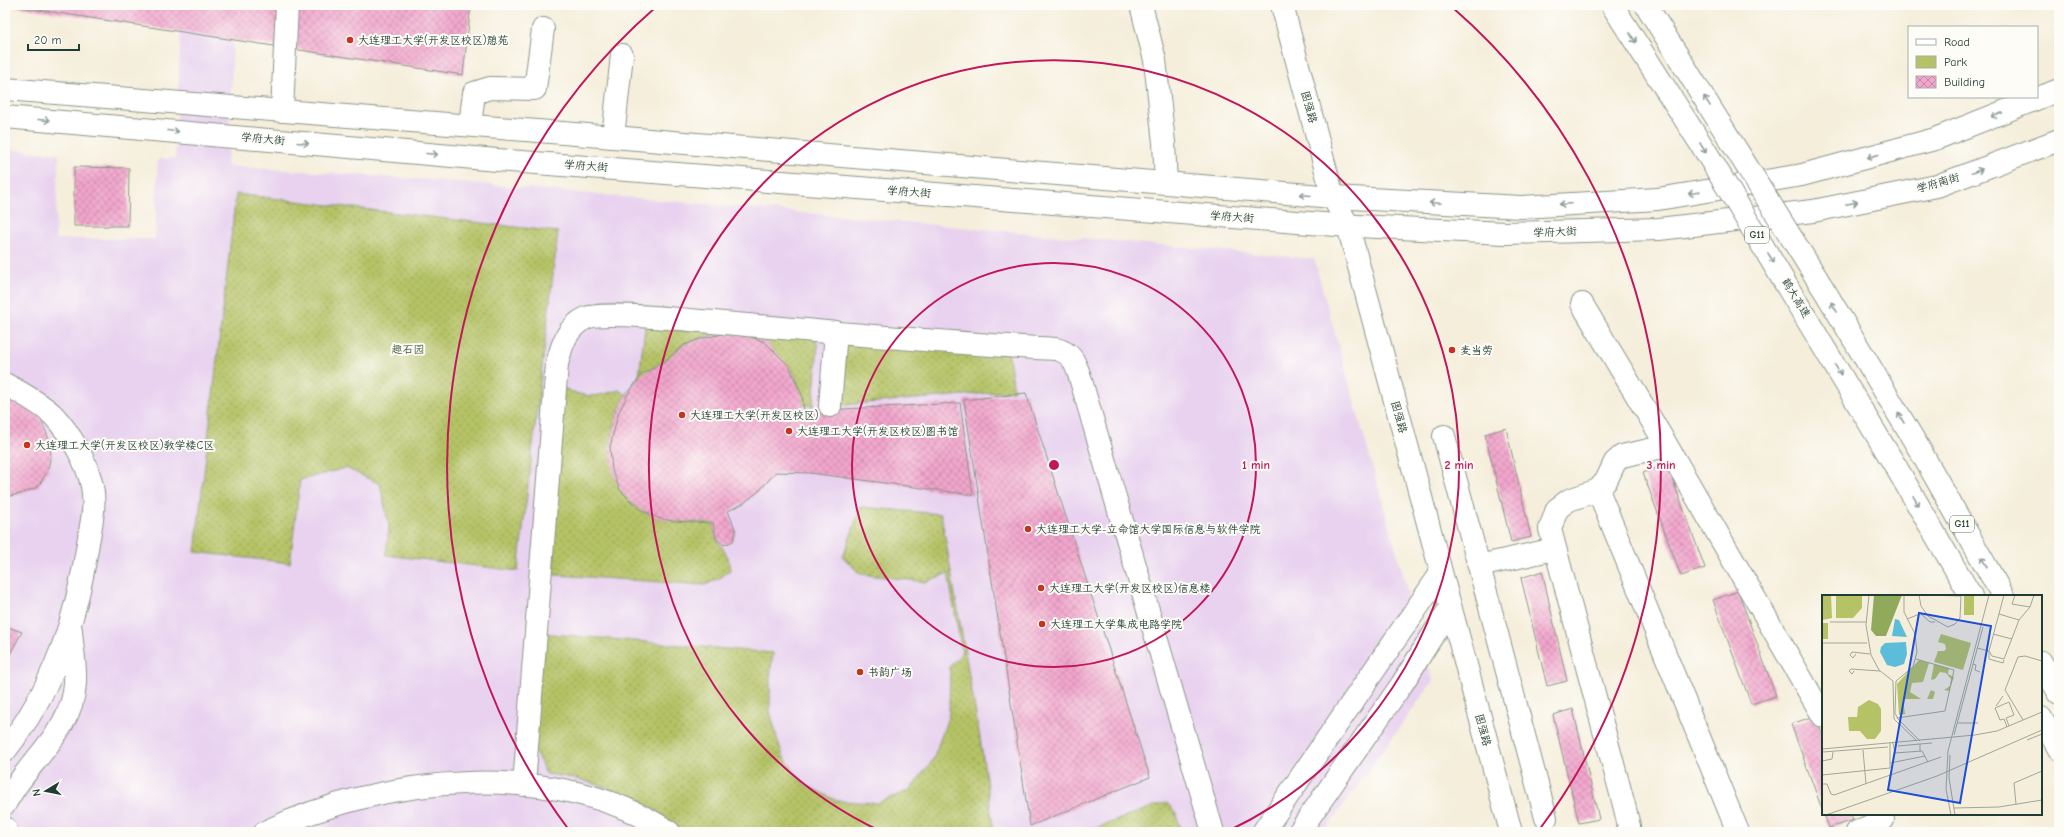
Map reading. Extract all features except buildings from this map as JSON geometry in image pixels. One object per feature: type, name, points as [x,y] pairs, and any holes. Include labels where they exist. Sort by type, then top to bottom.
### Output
[{"type":"main road","points":[[282,111],[288,5]]},
{"type":"main road","points":[[1140,5],[1155,60],[1164,143],[1166,183]]},
{"type":"main road","name":"图强路","points":[[1282,5],[1333,197],[1348,226],[1510,832]]},
{"type":"main road","name":"鹤大高速","points":[[1612,5],[1756,233],[1896,467],[1970,595]]},
{"type":"main road","name":"G11","points":[[1646,5],[1822,286],[1921,452],[2002,595]]},
{"type":"main road","points":[[470,125],[474,93],[490,88],[535,89],[543,29]]},
{"type":"main road","points":[[613,137],[622,55]]},
{"type":"main road","points":[[5,89],[470,125],[1333,197],[1521,207],[1658,199],[1802,175],[1936,139],[2059,90]]},
{"type":"main road","name":"学府大街","points":[[5,117],[505,160],[1348,226],[1505,233],[1660,229],[1813,211]]},
{"type":"main road","name":"学府南街","points":[[1813,211],[1937,186],[2059,140]]},
{"type":"main road","points":[[1582,304],[1667,446],[1822,714]]},
{"type":"main road","points":[[524,785],[557,364],[564,339],[574,325],[588,317],[607,315],[1056,348],[1067,352],[1074,359],[1214,832]]},
{"type":"main road","points":[[830,406],[836,332]]},
{"type":"main road","points":[[5,384],[34,400],[53,416],[73,443],[83,462],[92,486],[93,511],[79,595],[52,676],[33,712],[5,751]]},
{"type":"main road","points":[[1444,436],[1546,818]]},
{"type":"main road","points":[[1627,832],[1629,826],[1624,805],[1550,530],[1557,509],[1569,500],[1598,490],[1606,481],[1615,462],[1622,456],[1667,446]]},
{"type":"main road","points":[[1598,490],[1738,832]]},
{"type":"main road","points":[[1479,566],[1554,549]]},
{"type":"main road","points":[[1263,832],[1441,573]]},
{"type":"main road","points":[[1299,832],[1402,684],[1450,608]]},
{"type":"main road","points":[[5,804],[63,723],[72,704],[76,683],[70,622]]},
{"type":"main road","points":[[2042,664],[2059,694]]},
{"type":"main road","points":[[2042,720],[2059,749]]},
{"type":"main road","points":[[265,832],[327,808],[370,795],[441,784],[524,785],[573,791],[619,805],[668,832]]},
{"type":"main road","points":[[1857,832],[1884,822]]},
{"type":"main road","points":[[5,828],[7,832]]},
{"type":"shaded area","name":"大连理工大学(开发区校区)","points":[[182,5],[235,5],[227,166],[458,182],[1314,259],[1433,681],[1324,832],[5,832],[5,149],[59,154],[55,239],[155,239],[158,159],[175,158]]},
{"type":"green space","name":"趣石园","points":[[236,194],[558,232],[518,571],[386,555],[389,526],[380,484],[346,468],[300,480],[290,563],[195,552]]},
{"type":"green space","points":[[646,320],[811,336],[818,344],[813,406],[803,405],[798,385],[789,366],[727,333],[705,337],[683,345],[670,357],[644,373],[631,388],[639,376]]},
{"type":"green space","points":[[838,343],[1008,350],[1014,391],[830,406]]},
{"type":"green space","points":[[563,388],[579,394],[591,396],[619,390],[626,395],[630,389],[621,405],[615,424],[612,443],[612,462],[617,481],[625,496],[647,514],[675,521],[713,523],[716,538],[728,557],[730,570],[720,578],[705,585],[542,574]]},
{"type":"green space","points":[[861,507],[941,514],[980,738],[994,832],[684,832],[653,809],[620,792],[584,781],[546,774],[533,747],[541,633],[773,653],[770,678],[770,711],[783,756],[804,784],[837,801],[878,803],[910,790],[933,760],[949,714],[950,666],[962,653],[948,573],[926,582],[860,574],[843,557]]},
{"type":"green space","points":[[1167,803],[1176,813],[1181,832],[1086,832],[1157,805]]},
{"type":"place","name":"大连理工大学(开发区校区)憩苑","points":[[350,40]]},
{"type":"place","name":"麦当劳","points":[[1452,350]]},
{"type":"place","name":"大连理工大学(开发区校区)","points":[[682,415]]},
{"type":"place","name":"大连理工大学(开发区校区)图书馆","points":[[789,431]]},
{"type":"place","name":"大连理工大学(开发区校区)教学楼C区","points":[[27,445]]},
{"type":"place","name":"大连理工大学-立命馆大学国际信息与软件学院","points":[[1028,529]]},
{"type":"place","name":"大连理工大学(开发区校区)信息楼","points":[[1041,588]]},
{"type":"place","name":"大连理工大学集成电路学院","points":[[1042,624]]},
{"type":"place","name":"书韵广场","points":[[860,672]]}]
